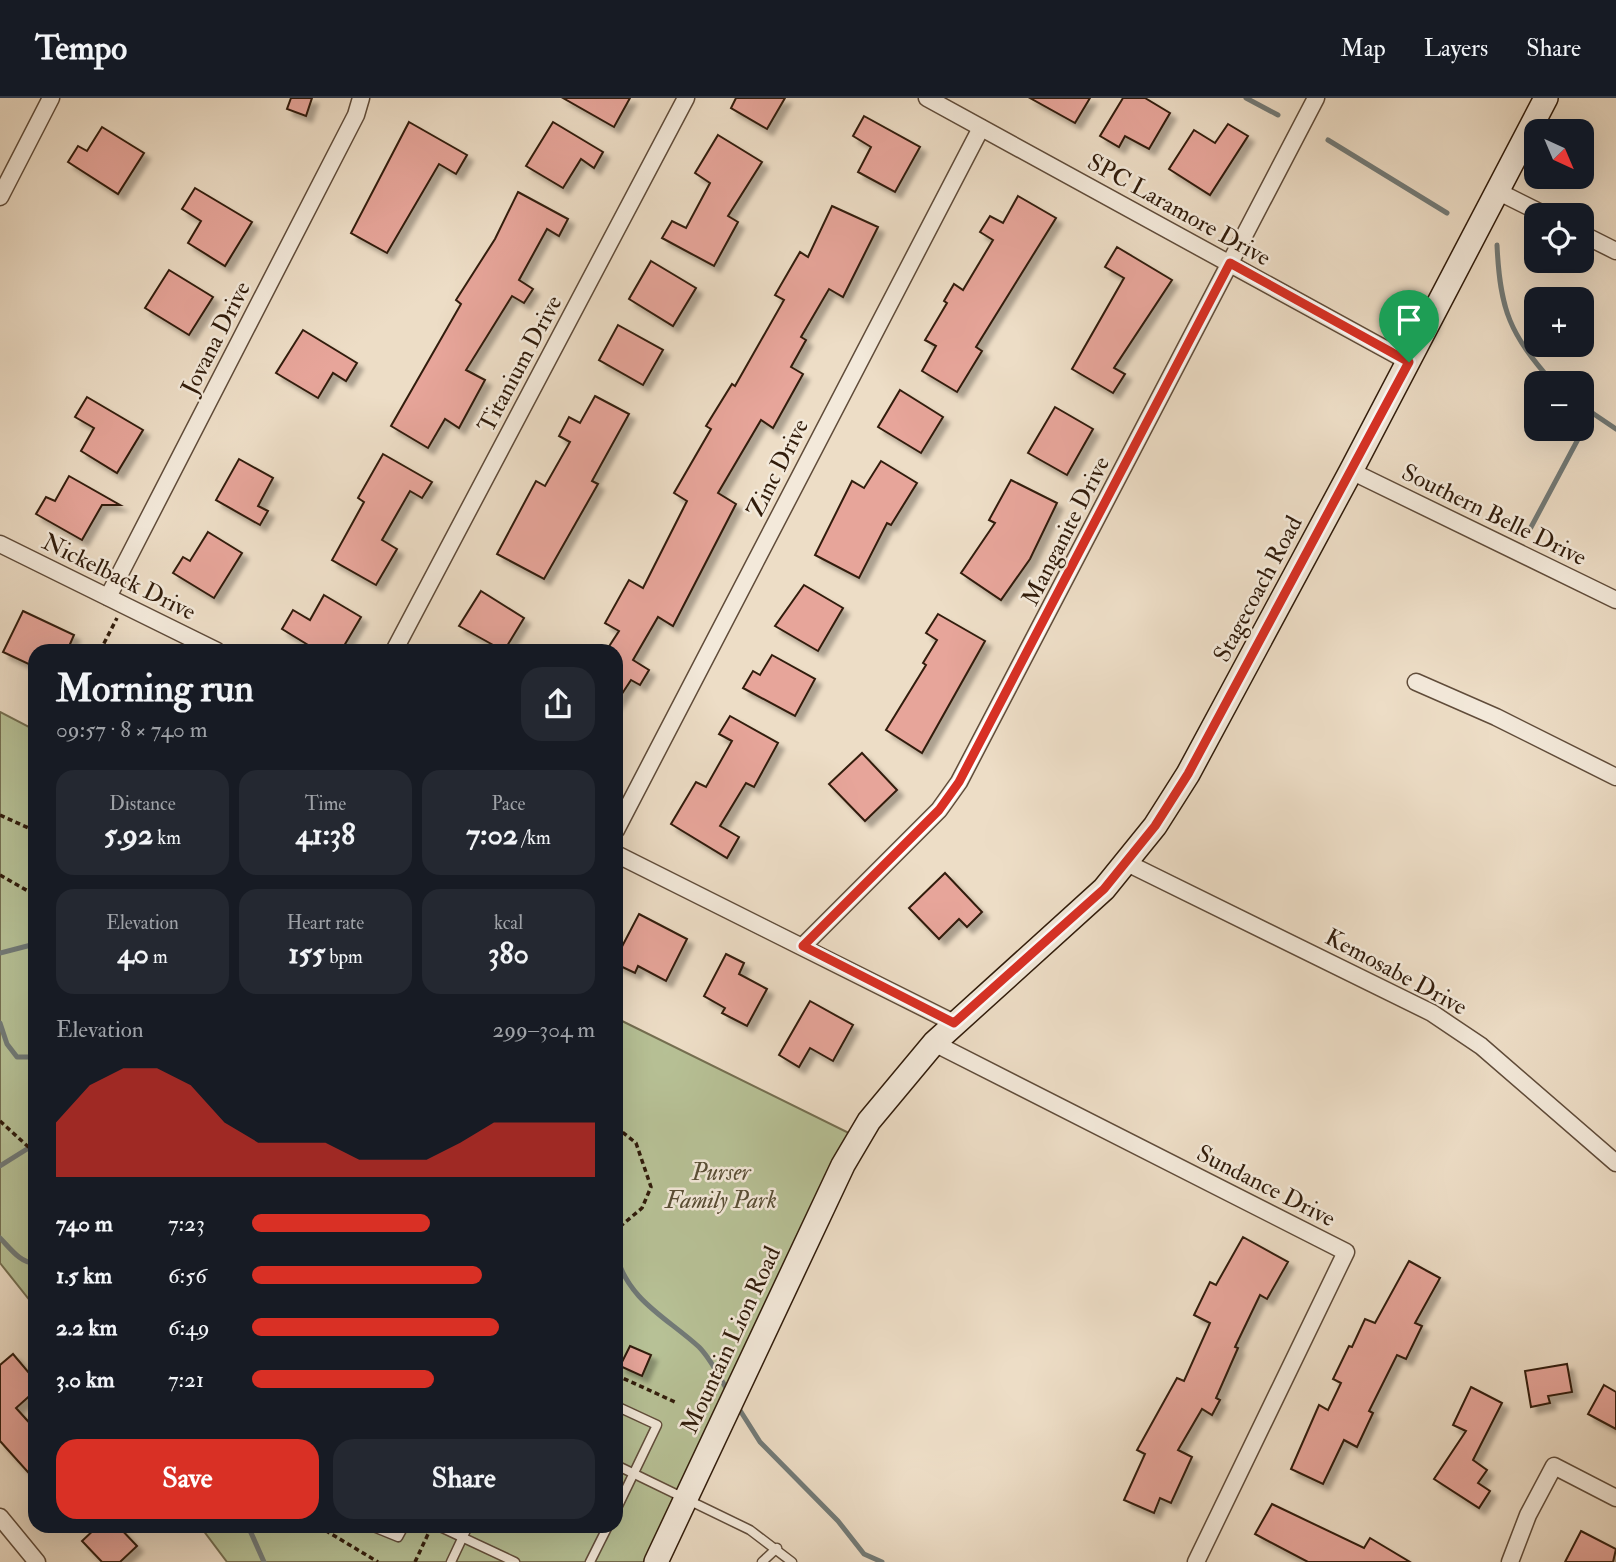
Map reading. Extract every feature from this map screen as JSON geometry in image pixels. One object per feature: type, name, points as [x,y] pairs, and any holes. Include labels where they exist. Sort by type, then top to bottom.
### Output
[{"type":"street","points":[[0,197],[51,98]]},
{"type":"street","name":"Jovana Drive","points":[[108,597],[350,127],[361,98]]},
{"type":"street","name":"Titanium Drive","points":[[398,644],[685,98]]},
{"type":"street","name":"SPC Laramore Drive","points":[[927,98],[1409,362]]},
{"type":"street","name":"Manganite Drive","points":[[803,946],[939,810],[959,782],[1317,98]]},
{"type":"street","name":"Stagecoach Road","points":[[934,1043],[1104,889],[1127,863],[1188,774],[1409,362],[1546,98]]},
{"type":"street","name":"Zinc Drive","points":[[623,817],[981,128]]},
{"type":"street","points":[[1497,191],[1524,204]]},
{"type":"street","points":[[1594,240],[1616,251]]},
{"type":"street","name":"Southern Belle Drive","points":[[1351,471],[1616,600]]},
{"type":"street","name":"Nickelback Drive","points":[[0,544],[203,644]]},
{"type":"street","points":[[1416,682],[1496,717],[1616,777]]},
{"type":"street","points":[[623,857],[954,1023]]},
{"type":"street","name":"Kemosabe Drive","points":[[1127,863],[1432,1013],[1481,1046],[1616,1163]]},
{"type":"street","name":"Mountain Lion Road","points":[[656,1562],[843,1164],[869,1121],[934,1043]]},
{"type":"street","name":"Sundance Drive","points":[[934,1043],[1346,1252],[1196,1562]]},
{"type":"street","points":[[1510,1562],[1528,1515],[1553,1466],[1616,1498]]},
{"type":"street","points":[[0,1517],[37,1562]]},
{"type":"lane","points":[[623,1409],[657,1425],[623,1496]]},
{"type":"lane","points":[[623,1468],[750,1530],[792,1562]]},
{"type":"lane","points":[[451,1533],[515,1562]]},
{"type":"lane","points":[[451,1562],[464,1533]]},
{"type":"lane","points":[[590,1562],[604,1533]]},
{"type":"lane","points":[[762,1562],[777,1548]]},
{"type":"path","points":[[104,644],[123,605]]},
{"type":"path","points":[[0,815],[28,828]]},
{"type":"path","points":[[0,875],[28,891]]},
{"type":"path","points":[[0,1121],[28,1147]]},
{"type":"path","points":[[623,1133],[636,1143],[651,1187],[642,1208],[623,1225]]},
{"type":"path","points":[[623,1377],[676,1402]]},
{"type":"path","points":[[330,1533],[378,1562]]},
{"type":"path","points":[[415,1562],[431,1533]]},
{"type":"green space","points":[[0,712],[28,726],[28,1298],[0,1263]]},
{"type":"green space","name":"Purser Family Park","points":[[623,1021],[859,1138],[656,1562],[227,1562],[205,1533],[623,1533]]},
{"type":"building","points":[[291,98],[312,98],[306,116],[287,109]]},
{"type":"building","points":[[563,98],[630,98],[614,127]]},
{"type":"building","points":[[736,98],[785,98],[767,129],[731,108]]},
{"type":"building","points":[[1030,98],[1090,98],[1075,123]]},
{"type":"building","points":[[1123,98],[1145,98],[1170,113],[1149,149],[1125,136],[1119,147],[1100,136]]},
{"type":"building","points":[[864,116],[920,147],[895,192],[858,172],[871,147],[853,136]]},
{"type":"building","points":[[409,122],[467,155],[456,174],[439,164],[387,253],[351,233]]},
{"type":"building","points":[[553,122],[603,152],[594,168],[581,159],[563,188],[526,166]]},
{"type":"building","points":[[1228,124],[1248,136],[1210,195],[1169,169],[1194,130],[1215,143]]},
{"type":"building","points":[[102,127],[144,153],[118,194],[68,162],[78,146],[87,151]]},
{"type":"building","points":[[718,135],[762,162],[728,216],[738,222],[714,266],[662,238],[672,221],[686,228],[710,183],[695,173]]},
{"type":"building","points":[[195,188],[252,222],[225,266],[188,243],[201,221],[182,209]]},
{"type":"building","points":[[518,192],[568,219],[559,236],[547,229],[519,280],[533,289],[524,303],[512,296],[466,370],[485,380],[459,428],[445,419],[428,448],[391,426],[461,304],[456,300],[495,239]]},
{"type":"building","points":[[1018,196],[1056,218],[976,347],[982,351],[957,392],[922,371],[936,346],[925,340],[947,303],[944,301],[954,284],[963,290],[993,240],[980,232],[990,216],[1003,223]]},
{"type":"building","points":[[832,206],[878,227],[843,297],[829,289],[801,337],[806,340],[791,367],[803,374],[773,428],[761,420],[718,493],[736,504],[673,626],[658,617],[633,660],[649,670],[640,685],[631,680],[623,692],[623,644],[611,644],[619,631],[605,623],[629,580],[643,588],[687,501],[674,493],[711,429],[706,426],[732,384],[735,386],[784,300],[775,295],[800,252],[808,257]]},
{"type":"building","points":[[1117,247],[1172,280],[1114,368],[1125,374],[1113,393],[1072,369],[1124,278],[1105,267]]},
{"type":"building","points":[[651,261],[696,288],[673,326],[629,299]]},
{"type":"building","points":[[169,270],[213,297],[189,335],[145,308]]},
{"type":"building","points":[[618,325],[663,350],[643,385],[599,360]]},
{"type":"building","points":[[303,330],[357,363],[346,381],[333,373],[318,398],[276,373]]},
{"type":"building","points":[[900,390],[943,417],[921,453],[878,427]]},
{"type":"building","points":[[595,396],[629,414],[592,481],[598,484],[544,579],[497,554],[536,481],[545,486],[570,442],[559,436],[569,417],[580,423]]},
{"type":"building","points":[[87,397],[143,430],[117,473],[81,451],[94,428],[75,417]]},
{"type":"building","points":[[1055,407],[1093,429],[1067,475],[1028,453]]},
{"type":"building","points":[[383,454],[432,482],[422,498],[410,491],[382,540],[397,549],[376,585],[332,560],[364,502],[358,498]]},
{"type":"building","points":[[239,459],[273,478],[258,506],[268,511],[260,525],[216,500]]},
{"type":"building","points":[[881,461],[917,483],[891,525],[887,523],[859,578],[815,555],[852,481],[864,488]]},
{"type":"building","points":[[69,476],[120,505],[102,505],[82,540],[36,514],[46,497],[55,501]]},
{"type":"building","points":[[1011,480],[1057,503],[1030,559],[1001,600],[961,573],[995,523],[989,520]]},
{"type":"building","points":[[208,532],[242,553],[214,598],[173,573],[183,557],[190,561]]},
{"type":"building","points":[[804,585],[843,608],[818,651],[775,626]]},
{"type":"building","points":[[481,591],[524,618],[508,644],[491,644],[459,626]]},
{"type":"building","points":[[324,595],[361,617],[345,644],[307,644],[282,629],[293,610],[310,620]]},
{"type":"building","points":[[23,611],[74,635],[70,644],[28,644],[28,664],[3,652]]},
{"type":"building","points":[[938,614],[985,641],[922,753],[886,730],[926,665],[923,663],[937,640],[926,633]]},
{"type":"building","points":[[772,655],[815,679],[795,716],[743,688],[753,671],[760,675]]},
{"type":"building","points":[[730,716],[778,743],[754,787],[746,783],[720,826],[739,837],[727,858],[671,824],[696,782],[706,787],[732,741],[719,734]]},
{"type":"building","points":[[862,753],[897,790],[865,821],[829,784]]},
{"type":"building","points":[[945,873],[982,912],[967,927],[959,919],[939,939],[909,908]]},
{"type":"building","points":[[639,914],[687,939],[666,981],[638,966],[635,973],[623,967],[623,945]]},
{"type":"building","points":[[726,954],[744,963],[739,974],[767,989],[747,1026],[722,1013],[725,1008],[704,996]]},
{"type":"building","points":[[810,1001],[853,1025],[833,1061],[810,1048],[799,1067],[779,1055]]},
{"type":"building","points":[[1243,1237],[1288,1262],[1267,1299],[1260,1295],[1235,1347],[1238,1348],[1216,1398],[1220,1400],[1212,1415],[1202,1409],[1178,1450],[1192,1457],[1171,1503],[1160,1498],[1154,1513],[1124,1500],[1145,1454],[1137,1450],[1177,1378],[1184,1381],[1210,1323],[1194,1315],[1210,1282],[1216,1285]]},
{"type":"building","points":[[1409,1261],[1440,1278],[1415,1323],[1422,1326],[1406,1359],[1397,1355],[1369,1411],[1373,1413],[1357,1447],[1344,1440],[1323,1484],[1291,1469],[1319,1405],[1328,1410],[1341,1383],[1333,1379],[1349,1346],[1352,1347],[1365,1319],[1375,1323]]},
{"type":"building","points":[[630,1346],[651,1355],[642,1376],[623,1367],[623,1360]]},
{"type":"building","points":[[13,1354],[28,1372],[28,1397],[16,1408],[28,1421],[28,1472],[0,1441],[0,1365]]},
{"type":"building","points":[[1567,1364],[1572,1392],[1548,1396],[1550,1403],[1531,1407],[1525,1371]]},
{"type":"building","points":[[1604,1385],[1616,1392],[1616,1429],[1588,1414]]},
{"type":"building","points":[[1471,1387],[1502,1403],[1473,1460],[1487,1470],[1478,1483],[1490,1491],[1479,1508],[1434,1479],[1466,1431],[1453,1425]]},
{"type":"building","points":[[1272,1504],[1364,1548],[1370,1538],[1410,1562],[1308,1562],[1255,1534]]},
{"type":"building","points":[[1581,1531],[1616,1549],[1613,1562],[1565,1562]]},
{"type":"building","points":[[91,1533],[125,1533],[137,1546],[120,1562],[102,1562],[82,1541]]},
{"type":"waterway","points":[[1246,98],[1278,115]]},
{"type":"waterway","points":[[1328,140],[1447,213]]},
{"type":"waterway","points":[[1497,245],[1501,288],[1510,320],[1517,335],[1542,371]]},
{"type":"waterway","points":[[1594,414],[1616,429]]},
{"type":"waterway","points":[[1529,531],[1577,441]]},
{"type":"waterway","points":[[0,953],[28,946]]},
{"type":"waterway","points":[[0,1023],[7,1044],[17,1057],[28,1057]]},
{"type":"waterway","points":[[0,1166],[28,1148]]},
{"type":"waterway","points":[[0,1238],[28,1262]]},
{"type":"waterway","points":[[623,1273],[650,1307],[699,1347],[729,1393]]},
{"type":"waterway","points":[[736,1404],[760,1442],[838,1521],[864,1554],[882,1562]]},
{"type":"waterway","points":[[251,1533],[264,1562]]},
{"type":"route","points":[[1230,263],[1409,362],[1188,774],[1155,826],[1104,889],[954,1023],[803,946],[939,810],[959,782],[1230,263]]}]
